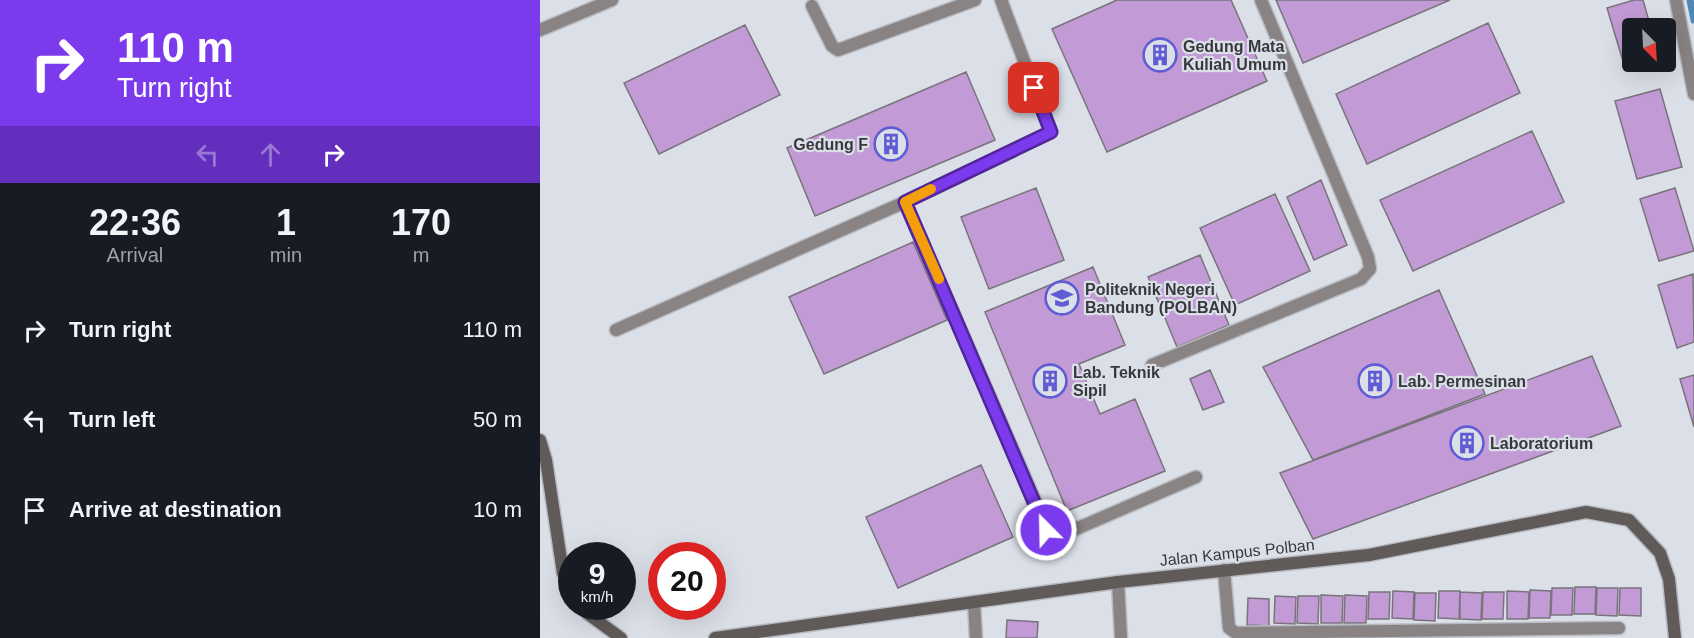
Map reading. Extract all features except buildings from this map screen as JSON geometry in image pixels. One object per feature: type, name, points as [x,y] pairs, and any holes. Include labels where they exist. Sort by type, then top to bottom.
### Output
[{"type":"street","points":[[540,30],[612,0]]},
{"type":"street","points":[[815,2],[834,49],[838,50],[975,0]]},
{"type":"street","points":[[616,330],[905,202],[1051,132],[1001,0]]},
{"type":"street","points":[[1152,365],[1361,279],[1370,270],[1368,257],[1261,0]]},
{"type":"street","points":[[1676,0],[1694,94]]},
{"type":"street","points":[[905,202],[1049,533],[1062,535],[1196,477]]},
{"type":"street","points":[[540,440],[546,460],[558,542]]},
{"type":"street","name":"Jalan Kampus Polban","points":[[715,638],[1118,582],[1369,555],[1586,512],[1629,519],[1660,553],[1669,579],[1675,638]]},
{"type":"street","points":[[1224,570],[1229,628],[1236,633],[1619,627]]},
{"type":"street","points":[[1118,582],[1121,638]]},
{"type":"street","points":[[974,602],[976,638]]},
{"type":"street","points":[[596,620],[621,638]]},
{"type":"waterway","points":[[1690,0],[1694,20]]},
{"type":"slow traffic","points":[[931,189],[905,202],[939,279]]},
{"type":"place","name":"Gedung Mata Kuliah Umum","points":[[1160,55]]},
{"type":"place","name":"Gedung F","points":[[891,144]]},
{"type":"place","name":"Politeknik Negeri Bandung (POLBAN)","points":[[1062,298]]},
{"type":"place","name":"Lab. Teknik Sipil","points":[[1050,381]]},
{"type":"place","name":"Lab. Permesinan","points":[[1375,381]]},
{"type":"place","name":"Laboratorium","points":[[1467,443]]},
{"type":"route","points":[[1034,88],[1051,132],[905,202],[1046,530]]}]
